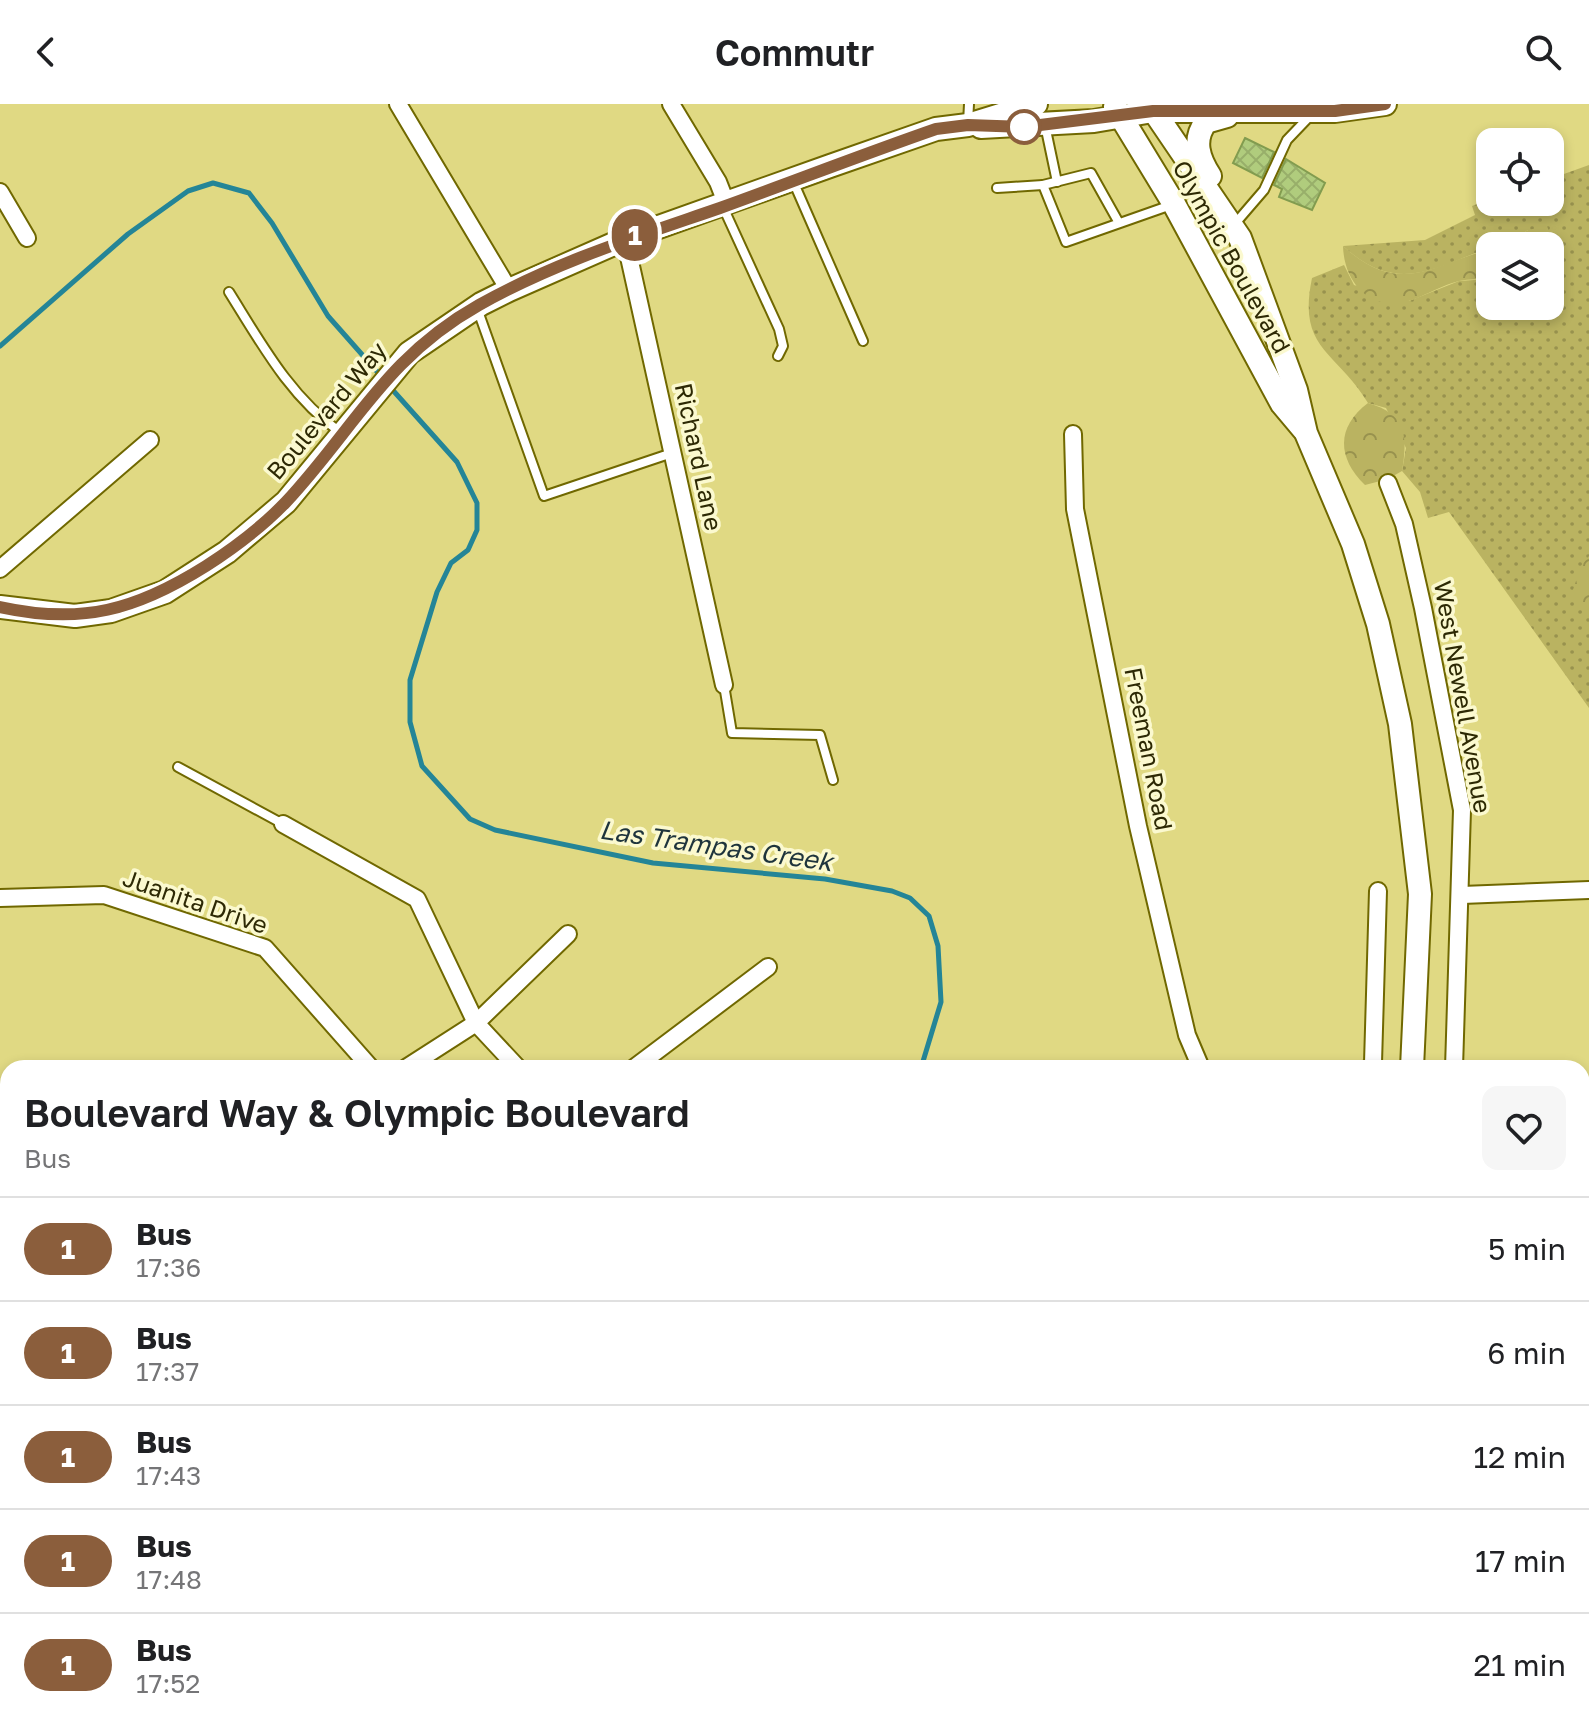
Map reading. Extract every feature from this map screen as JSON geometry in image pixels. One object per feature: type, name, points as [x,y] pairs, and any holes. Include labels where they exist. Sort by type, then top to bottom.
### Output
[{"type":"street","points":[[398,104],[509,290]]},
{"type":"street","points":[[671,104],[718,182],[725,206]]},
{"type":"street","name":"Boulevard Way","points":[[0,607],[75,616],[111,611],[165,592],[227,552],[268,519],[409,353],[476,306],[625,239],[725,206],[968,115],[1151,108],[1236,113],[1385,104]]},
{"type":"street","name":"Olympic Boulevard","points":[[1151,108],[1240,238],[1296,390],[1306,433],[1353,544],[1378,624],[1400,724],[1420,894],[1412,1060]]},
{"type":"street","name":"Olympic Boulevard","points":[[1116,110],[1174,204],[1282,404],[1306,433]]},
{"type":"street","points":[[1228,220],[1224,199],[1198,153],[1198,136],[1206,122],[1236,113]]},
{"type":"street","points":[[0,192],[27,238]]},
{"type":"street","name":"Richard Lane","points":[[625,239],[724,685]]},
{"type":"street","name":"Freeman Road","points":[[1073,434],[1075,509],[1138,826],[1187,1035],[1198,1060]]},
{"type":"street","points":[[0,569],[150,440]]},
{"type":"street","name":"West Newell Avenue","points":[[1388,483],[1404,524],[1443,697],[1462,810],[1462,895],[1454,1060]]},
{"type":"street","points":[[283,824],[417,899],[476,1023],[511,1060]]},
{"type":"street","points":[[1462,895],[1589,890]]},
{"type":"street","points":[[1373,1060],[1378,891]]},
{"type":"street","name":"Juanita Drive","points":[[0,898],[104,895],[265,948],[364,1060]]},
{"type":"street","points":[[418,1060],[476,1023],[568,934]]},
{"type":"street","points":[[645,1060],[768,967]]},
{"type":"lane","points":[[1228,220],[1264,190],[1287,140],[1319,108]]},
{"type":"lane","points":[[1040,114],[1057,182]]},
{"type":"lane","points":[[997,188],[1043,185],[1091,173],[1119,223]]},
{"type":"lane","points":[[793,180],[863,341]]},
{"type":"lane","points":[[1043,185],[1066,242],[1174,204]]},
{"type":"lane","points":[[725,206],[779,329],[783,346],[778,356]]},
{"type":"lane","points":[[229,292],[274,364],[312,412],[340,433]]},
{"type":"lane","points":[[476,306],[544,496],[672,452]]},
{"type":"lane","points":[[724,685],[732,733],[820,735],[833,780]]},
{"type":"lane","points":[[178,767],[283,824]]},
{"type":"green space","points":[[1589,165],[1589,708],[1449,512],[1428,518],[1420,492],[1402,471],[1406,448],[1386,408],[1368,403],[1322,348],[1310,320],[1309,302],[1312,278],[1344,265],[1354,285],[1409,301],[1459,281],[1476,280],[1476,320],[1564,320],[1564,232],[1476,232],[1476,253],[1415,273],[1398,274],[1380,270],[1343,246],[1425,240],[1475,215],[1472,206],[1476,204],[1476,216],[1564,216],[1564,174]]},
{"type":"green space","points":[[1547,226],[1549,232],[1524,232]]},
{"type":"green space","points":[[1343,246],[1363,261],[1398,274],[1432,269],[1476,254],[1476,279],[1459,281],[1412,300],[1384,303],[1363,292],[1355,283],[1345,260]]},
{"type":"green space","points":[[1368,403],[1390,413],[1397,420],[1402,428],[1405,447],[1402,471],[1388,479],[1365,485],[1349,464],[1344,443],[1350,422]]},
{"type":"green space","points":[[1589,556],[1589,616],[1573,590],[1581,566]]},
{"type":"building","points":[[1245,138],[1274,152],[1262,178],[1233,163]]},
{"type":"building","points":[[1286,159],[1325,183],[1312,210],[1279,197],[1282,189],[1274,185]]},
{"type":"waterway","name":"Las Trampas Creek","points":[[0,346],[128,234],[188,191],[213,183],[249,193],[272,223],[328,316],[381,376]]},
{"type":"waterway","name":"Las Trampas Creek","points":[[390,387],[457,462],[477,503],[477,530],[468,550],[451,563],[437,592],[410,680],[410,722],[422,766],[470,819],[495,830],[653,863],[825,879],[892,891],[910,898],[929,916],[938,946],[941,1002],[923,1060]]},
{"type":"bus line","name":"1","points":[[0,607],[51,616],[75,616],[111,611],[165,592],[227,552],[286,502],[365,402],[409,353],[428,338],[481,304],[625,239],[723,207],[936,129],[968,125],[984,128],[1024,127],[1094,121],[1153,111],[1335,111],[1385,104]]}]
